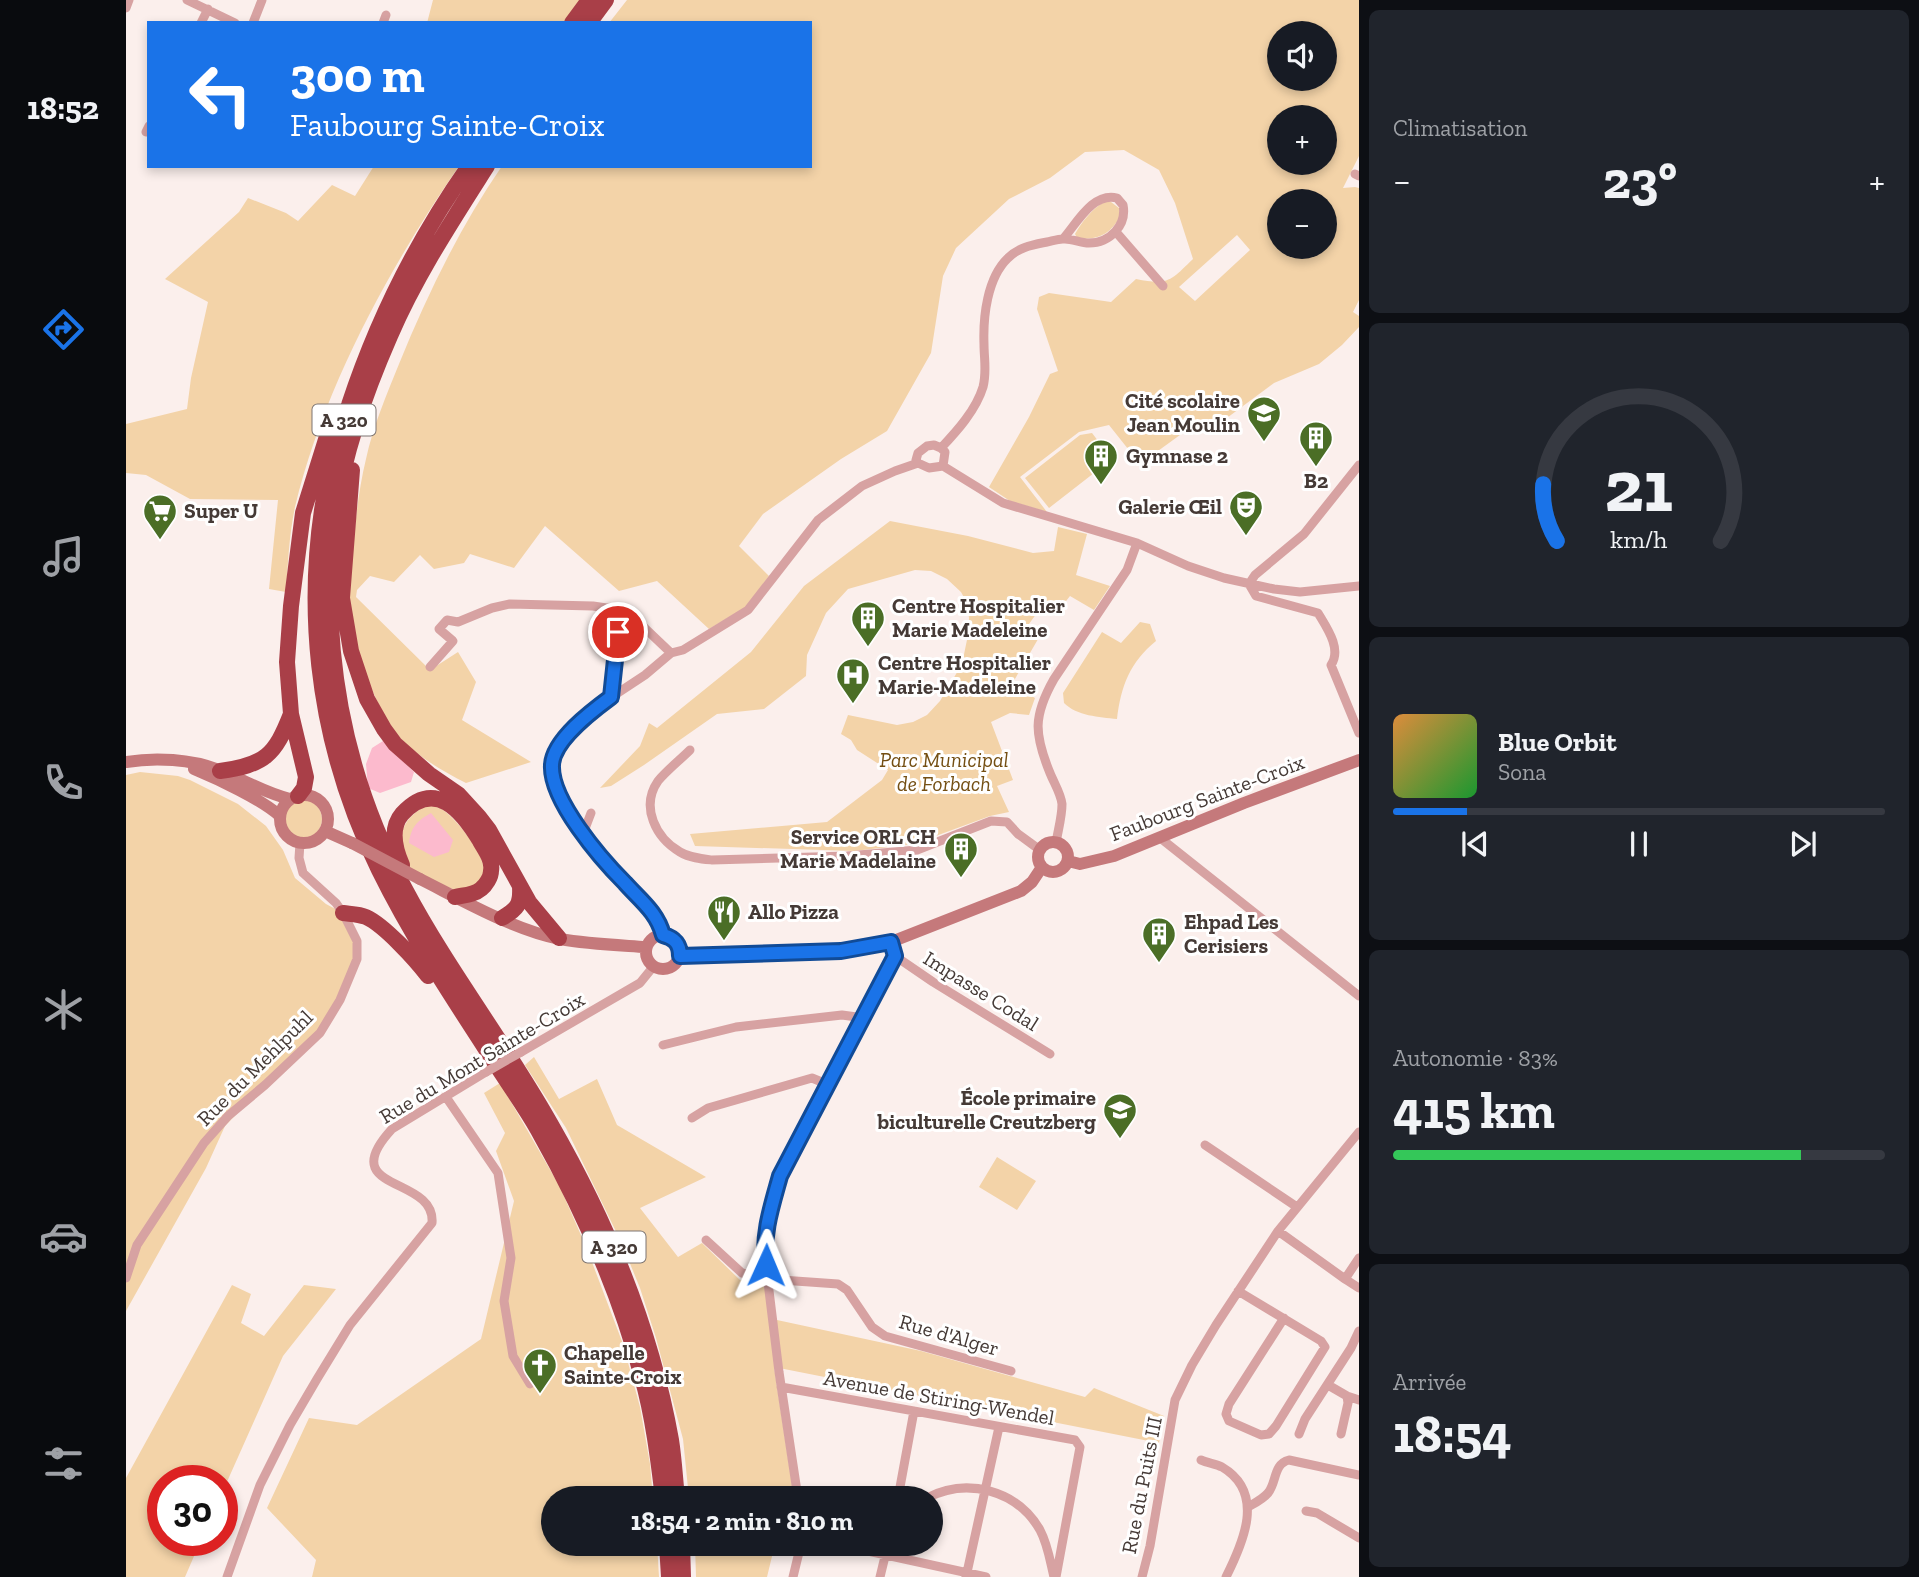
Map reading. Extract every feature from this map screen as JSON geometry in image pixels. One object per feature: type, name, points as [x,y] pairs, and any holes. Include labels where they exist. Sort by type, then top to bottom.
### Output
[{"type":"highway","points":[[573,21],[589,0]]},
{"type":"highway","points":[[590,21],[606,0]]},
{"type":"highway","name":"A 320","points":[[468,168],[398,285],[372,340],[333,452],[321,515],[315,601],[316,646],[324,701],[335,754],[352,808],[378,868],[434,968],[537,1128],[602,1259],[643,1378],[661,1486]]},
{"type":"highway","name":"A 320","points":[[486,168],[424,267],[390,335],[366,395],[350,447],[335,516],[329,601],[338,698],[349,751],[364,798],[404,887],[448,962],[549,1120],[587,1190],[617,1254],[657,1374],[671,1441],[676,1486]]},
{"type":"highway","points":[[294,797],[304,788],[306,777],[291,714],[287,662],[303,513],[350,372],[372,340]]},
{"type":"highway","points":[[350,447],[353,475],[342,598],[351,651],[368,699],[395,744],[420,767],[457,794],[479,817],[520,887],[558,938]]},
{"type":"highway","points":[[218,774],[265,758],[281,739],[291,714]]},
{"type":"highway","points":[[404,887],[406,875],[396,850],[395,828],[399,817],[424,799],[439,799],[461,812],[489,857],[492,870],[481,889],[456,897]]},
{"type":"highway","points":[[502,918],[517,906],[521,898],[520,887]]},
{"type":"highway","points":[[343,913],[365,917],[415,958],[460,1020],[477,1035]]},
{"type":"highway","points":[[668,1556],[669,1577]]},
{"type":"highway","points":[[682,1556],[683,1577]]},
{"type":"main road","points":[[126,762],[154,760],[200,764],[279,816]]},
{"type":"main road","name":"Faubourg Sainte-Croix","points":[[1068,861],[1080,864],[1114,856],[1359,760]]},
{"type":"main road","points":[[218,774],[265,792],[313,797],[320,801],[327,815],[325,831],[314,841],[300,843],[286,836],[280,824],[279,816],[283,806],[294,797]]},
{"type":"main road","points":[[325,831],[456,897],[538,933],[558,938],[646,947]]},
{"type":"main road","points":[[1056,842],[1066,849],[1068,861],[1056,872],[1042,867],[1038,857],[1046,844],[1056,842]]},
{"type":"main road","points":[[680,956],[841,951],[891,942],[1021,891],[1032,882],[1042,867]]},
{"type":"main road","points":[[663,935],[673,938],[679,946],[680,956],[670,968],[661,970],[653,967],[646,958],[646,947],[656,936],[663,935]]},
{"type":"street","points":[[126,8],[129,0]]},
{"type":"street","points":[[187,0],[231,21]]},
{"type":"street","points":[[254,21],[262,0]]},
{"type":"street","points":[[202,21],[208,9]]},
{"type":"street","points":[[941,448],[972,410],[984,384],[984,326],[988,300],[999,269],[1020,249],[1033,244],[1063,239],[1088,243],[1108,239],[1116,232],[1124,218],[1123,205],[1116,198],[1103,197],[1087,210],[1063,239]]},
{"type":"street","points":[[1116,232],[1163,286]]},
{"type":"street","points":[[918,463],[918,453],[923,448],[934,445],[945,453],[943,466]]},
{"type":"street","points":[[663,935],[653,911],[598,855],[574,820],[555,783],[552,764],[561,741],[595,708],[645,675],[671,653],[683,649],[748,610],[818,520],[862,486],[918,463],[929,468],[943,466],[1003,503],[1137,543],[1198,570],[1249,584],[1300,592],[1359,586]]},
{"type":"street","points":[[1249,584],[1255,575],[1304,534],[1359,465]]},
{"type":"street","points":[[1056,842],[1062,804],[1044,757],[1038,733],[1038,717],[1054,679],[1127,570],[1137,543]]},
{"type":"street","points":[[1249,584],[1256,596],[1318,613],[1336,652],[1331,666],[1359,733]]},
{"type":"street","points":[[430,667],[453,641],[439,629],[447,620],[458,622],[492,608],[510,604],[593,606],[620,610],[630,614],[671,653]]},
{"type":"street","points":[[611,697],[620,610]]},
{"type":"street","points":[[690,750],[658,781],[652,793],[650,808],[655,829],[681,853],[695,858],[712,860],[848,856],[917,850],[990,821],[1007,822],[1040,850]]},
{"type":"street","points":[[574,820],[591,813],[583,834]]},
{"type":"street","points":[[1159,837],[1359,996]]},
{"type":"street","name":"Rue du Mehlpuhl","points":[[126,1278],[137,1245],[204,1143],[228,1116],[265,1086],[320,1034],[340,1000],[357,959],[357,941],[343,913],[330,896],[303,873],[299,858],[300,843]]},
{"type":"street","points":[[796,1486],[764,1250],[769,1215],[780,1176],[895,956],[891,942]]},
{"type":"street","name":"Impasse Codal","points":[[895,956],[942,989],[1050,1054]]},
{"type":"street","name":"Rue du Mont Sainte-Croix","points":[[227,1577],[260,1485],[329,1358],[350,1325],[432,1223],[433,1214],[429,1205],[418,1195],[383,1179],[377,1173],[373,1166],[374,1155],[380,1141],[391,1129],[640,983],[653,967]]},
{"type":"street","points":[[663,1045],[736,1027],[842,1015],[864,1018]]},
{"type":"street","points":[[692,1118],[708,1108],[812,1077],[829,1085]]},
{"type":"street","points":[[446,1097],[498,1173],[511,1258],[504,1301],[513,1356],[530,1384]]},
{"type":"street","name":"Rue du Puits III","points":[[1142,1577],[1175,1400],[1192,1365],[1278,1231],[1359,1132]]},
{"type":"street","points":[[1205,1145],[1297,1207]]},
{"type":"street","points":[[1278,1231],[1359,1288]]},
{"type":"street","name":"Rue d'Alger","points":[[706,1240],[742,1273],[767,1279],[838,1284],[846,1290],[872,1327],[885,1336],[1011,1371]]},
{"type":"street","points":[[1345,1279],[1359,1258]]},
{"type":"street","points":[[1238,1291],[1284,1318],[1321,1341],[1325,1346],[1276,1426],[1269,1434],[1261,1435],[1229,1421],[1226,1414],[1229,1404],[1284,1318]]},
{"type":"street","points":[[1299,1434],[1359,1331]]},
{"type":"street","points":[[1328,1385],[1359,1400]]},
{"type":"street","name":"Avenue de Stiring-Wendel","points":[[781,1387],[1075,1440],[1080,1447],[1055,1577]]},
{"type":"street","points":[[1341,1434],[1347,1396]]},
{"type":"street","points":[[900,1486],[914,1411]]},
{"type":"street","points":[[967,1575],[999,1427]]},
{"type":"street","points":[[1248,1507],[1266,1495],[1278,1467],[1289,1460],[1359,1475]]},
{"type":"street","points":[[1201,1461],[1220,1466],[1230,1473],[1243,1488],[1248,1507],[1246,1530],[1226,1577]]},
{"type":"street","points":[[943,1491],[959,1487],[986,1489],[1005,1495],[1033,1520],[1048,1549],[1055,1577]]},
{"type":"street","points":[[1306,1511],[1317,1513],[1359,1538]]},
{"type":"street","points":[[793,1577],[798,1556]]},
{"type":"street","points":[[880,1577],[885,1556]]},
{"type":"street","points":[[889,1556],[986,1577]]},
{"type":"green space","points":[[433,0],[580,0],[564,21],[428,21]]},
{"type":"green space","points":[[627,0],[1359,0],[1359,156],[1343,188],[1359,188],[1359,300],[1353,312],[1359,316],[1359,327],[1342,345],[1319,364],[1274,383],[1212,429],[1191,427],[1140,464],[1109,425],[1079,432],[1020,477],[1047,512],[1010,501],[989,487],[1050,374],[1058,371],[1037,309],[1039,297],[1049,293],[1111,302],[1136,279],[1156,282],[1169,280],[1193,259],[1175,203],[1159,170],[1124,150],[1085,152],[1050,178],[1009,199],[956,248],[943,276],[931,353],[887,431],[841,459],[763,514],[739,546],[769,576],[746,607],[709,629],[657,581],[619,591],[545,526],[514,568],[470,554],[464,563],[434,569],[420,555],[394,582],[370,576],[357,590],[356,597],[430,670],[458,652],[476,682],[462,720],[531,762],[466,783],[418,754],[398,736],[388,722],[362,666],[352,630],[349,606],[359,496],[372,434],[410,338],[458,237],[501,168],[812,168],[812,21],[611,21]],"holes":[[[1237,235],[1250,250],[1195,301],[1179,287]]]},
{"type":"green space","points":[[373,168],[458,168],[384,287],[341,373],[323,417],[295,507],[286,592],[269,589],[278,500],[190,499],[146,475],[126,473],[126,424],[187,409],[208,302],[165,279],[239,212],[248,198],[286,213],[298,221],[332,185],[355,196]]},
{"type":"green space","points":[[1104,202],[1111,202],[1119,208],[1120,217],[1116,223],[1103,235],[1077,238],[1075,234],[1084,221]]},
{"type":"green space","points":[[1092,433],[1112,459],[1049,508],[1025,478],[1080,435]]},
{"type":"green space","name":"Parc Municipal de Forbach","points":[[890,521],[968,536],[1033,553],[1054,551],[1058,527],[1087,534],[1076,575],[1110,586],[1094,610],[1070,596],[1059,610],[1044,603],[1029,624],[1041,634],[1012,684],[1035,698],[1029,715],[1010,713],[991,722],[1013,780],[997,786],[1009,812],[990,816],[914,844],[854,851],[695,846],[690,834],[827,822],[882,780],[888,770],[857,750],[851,740],[841,734],[848,715],[897,725],[913,722],[927,715],[940,701],[962,664],[968,635],[967,603],[961,592],[947,579],[931,571],[915,570],[848,589],[826,613],[807,655],[806,676],[764,709],[717,714],[611,786],[600,788],[640,746],[649,723],[657,728],[751,652],[804,586]]},
{"type":"green space","points":[[1140,622],[1150,624],[1156,641],[1140,657],[1128,675],[1117,719],[1082,713],[1064,703],[1063,693],[1102,632],[1121,643]]},
{"type":"green space","points":[[140,772],[190,780],[238,804],[266,826],[283,850],[295,878],[326,904],[343,913],[357,941],[357,959],[324,1025],[225,1126],[206,1168],[126,1311],[126,775]]},
{"type":"green space","points":[[303,800],[317,805],[322,819],[317,833],[303,838],[289,833],[284,819],[289,805]]},
{"type":"green space","points":[[426,806],[436,806],[443,810],[474,846],[484,872],[475,885],[460,892],[413,871],[408,864],[403,853],[403,829],[411,816]]},
{"type":"green space","points":[[534,1057],[559,1099],[597,1079],[617,1125],[706,1177],[640,1208],[678,1257],[702,1243],[740,1280],[761,1280],[777,1320],[921,1351],[1085,1397],[1094,1388],[1164,1416],[1159,1443],[774,1367],[792,1486],[688,1486],[683,1439],[640,1288],[622,1244],[566,1128],[525,1065]]},
{"type":"green space","points":[[500,1083],[560,1187],[623,1344],[640,1407],[650,1464],[652,1486],[541,1486],[541,1556],[658,1556],[659,1577],[312,1577],[316,1560],[267,1508],[309,1418],[357,1425],[481,1339],[514,1201],[496,1151],[505,1133],[484,1093]]},
{"type":"green space","points":[[997,1157],[1036,1181],[1017,1210],[979,1187]]},
{"type":"green space","points":[[232,1285],[251,1294],[241,1323],[264,1336],[304,1285],[336,1289],[283,1356],[234,1465],[147,1465],[147,1556],[194,1556],[185,1577],[126,1577],[126,1478]]},
{"type":"green space","points":[[695,1556],[772,1556],[767,1577],[696,1577]]},
{"type":"shaded area","points":[[383,741],[414,772],[411,782],[380,793],[368,788],[366,764],[372,748]]},
{"type":"shaded area","points":[[431,813],[453,840],[449,852],[434,857],[409,843],[416,825]]},
{"type":"place","name":"Cité scolaire Jean Moulin","points":[[1264,443]]},
{"type":"place","name":"B2","points":[[1316,468]]},
{"type":"place","name":"Gymnase 2","points":[[1101,486]]},
{"type":"place","name":"Galerie Œil","points":[[1246,537]]},
{"type":"place","name":"Super U","points":[[160,541]]},
{"type":"place","name":"Centre Hospitalier Marie Madeleine","points":[[868,648]]},
{"type":"place","name":"Centre Hospitalier Marie-Madeleine","points":[[853,705]]},
{"type":"place","name":"Service ORL CH Marie Madelaine","points":[[961,879]]},
{"type":"place","name":"Allo Pizza","points":[[724,942]]},
{"type":"place","name":"Ehpad Les Cerisiers","points":[[1159,964]]},
{"type":"place","name":"École primaire biculturelle Creutzberg","points":[[1120,1140]]},
{"type":"place","name":"Chapelle Sainte-Croix","points":[[540,1395]]},
{"type":"route","points":[[618,632],[611,697],[595,708],[561,741],[552,764],[555,783],[566,807],[598,855],[653,911],[663,935],[673,938],[679,946],[680,956],[841,951],[891,942],[895,956],[780,1176],[769,1215],[764,1250],[766,1265]]}]
